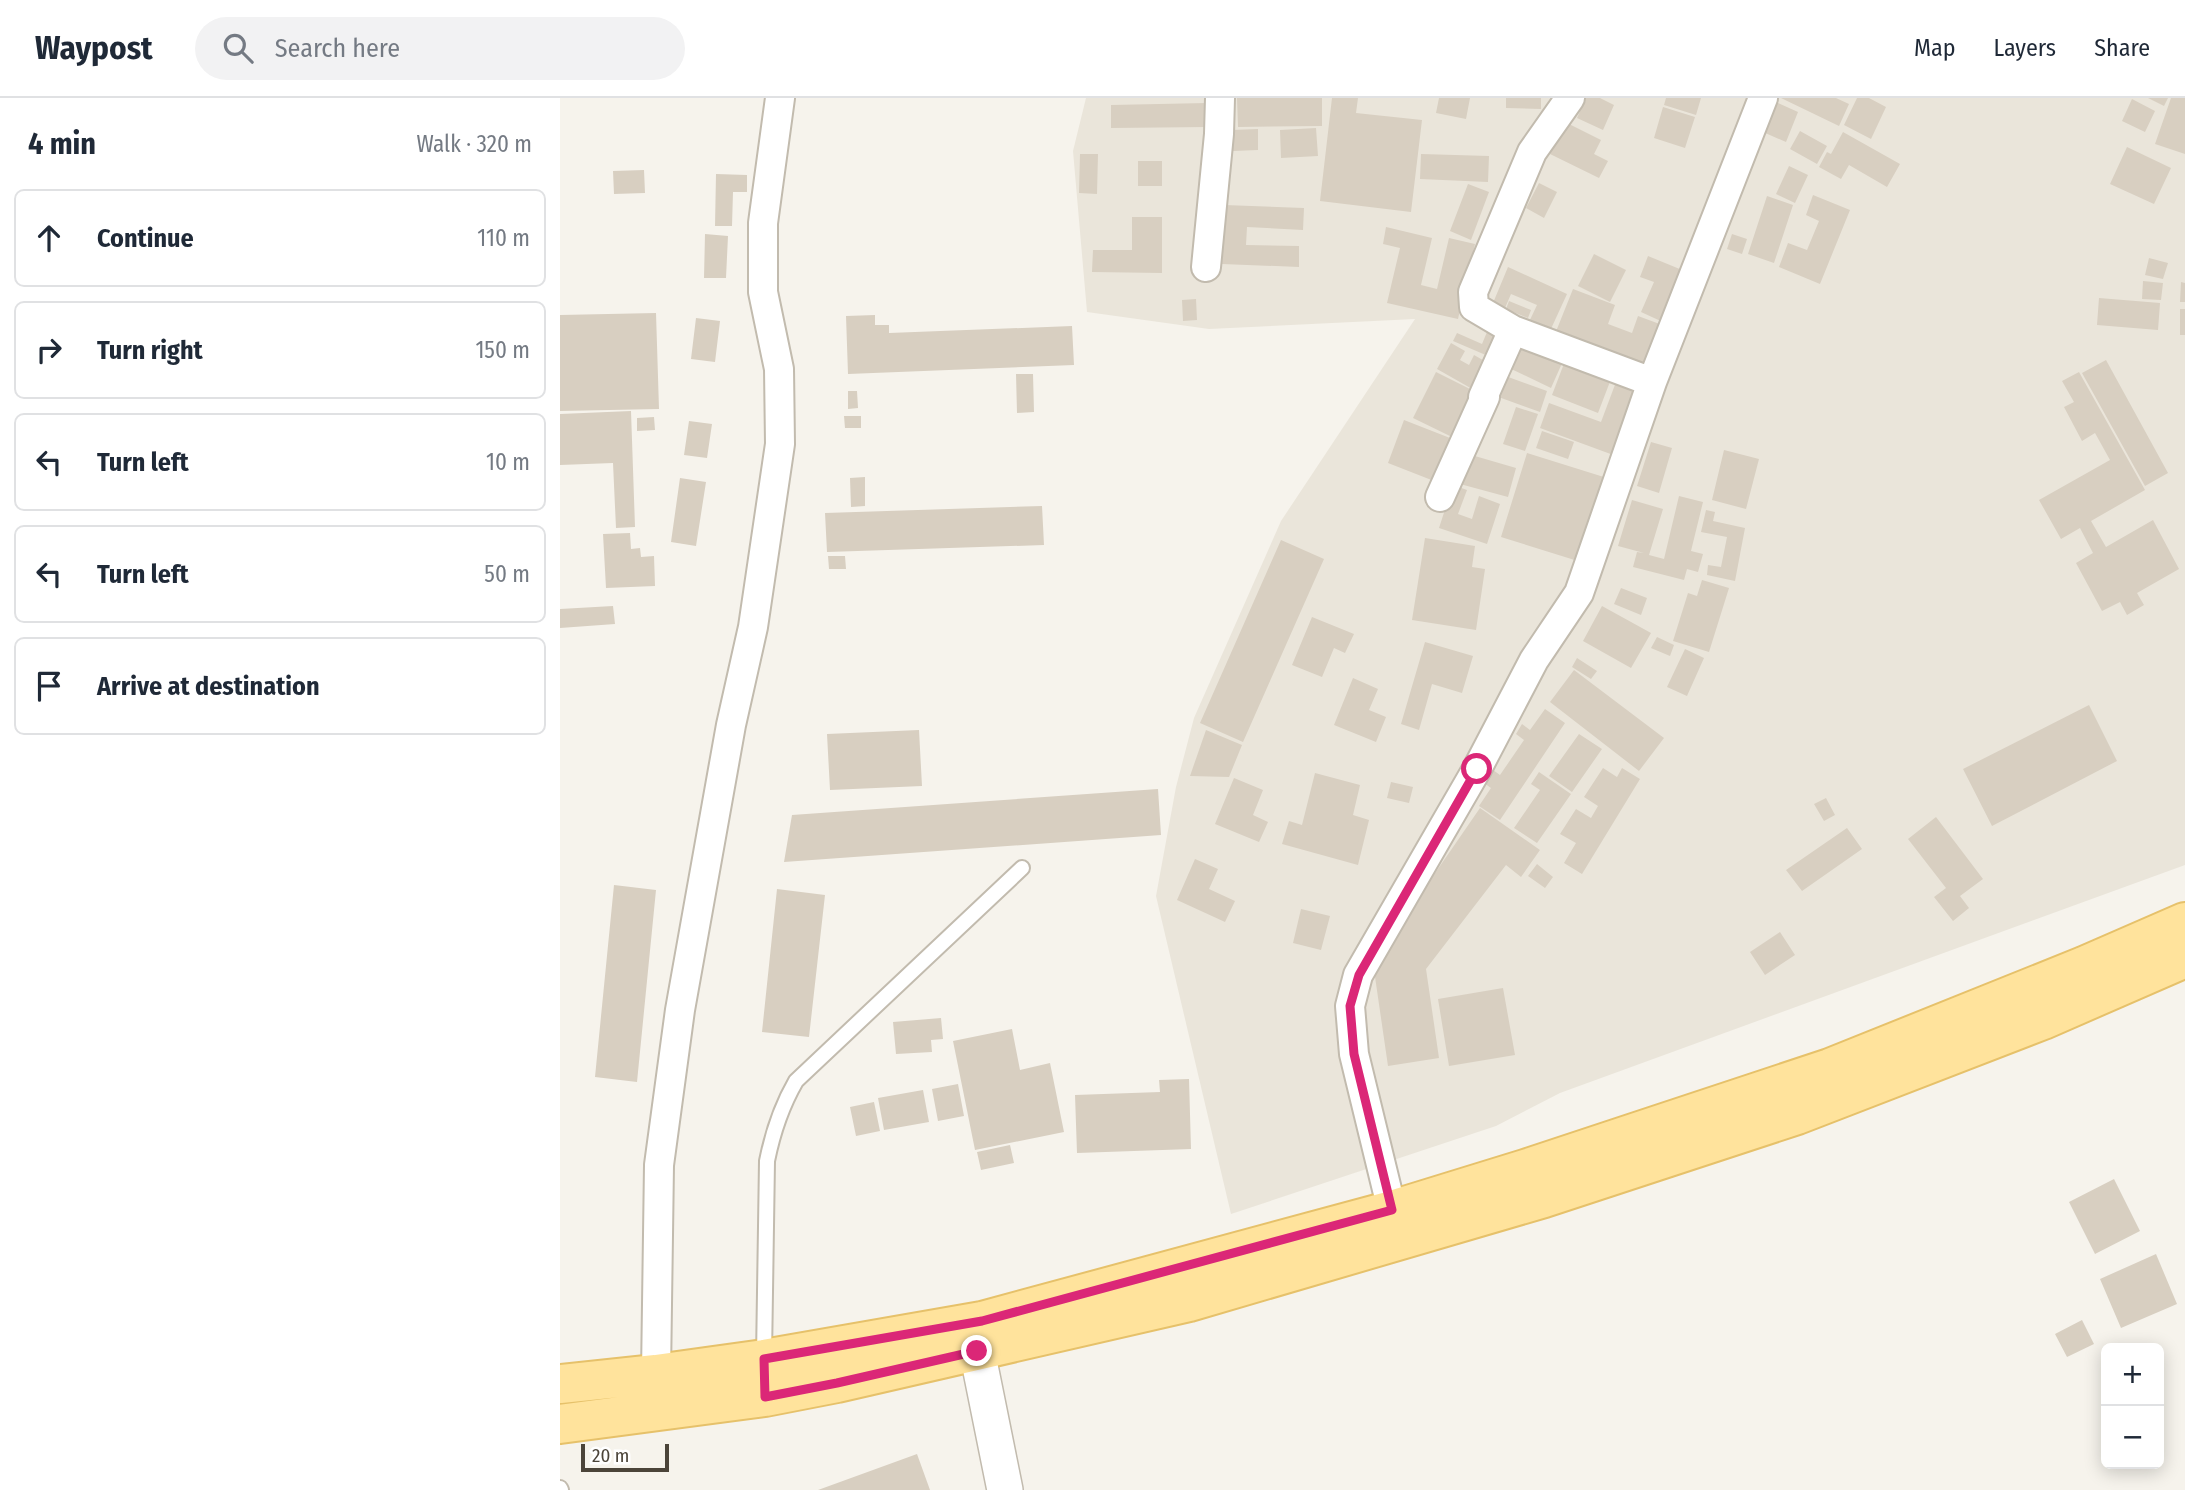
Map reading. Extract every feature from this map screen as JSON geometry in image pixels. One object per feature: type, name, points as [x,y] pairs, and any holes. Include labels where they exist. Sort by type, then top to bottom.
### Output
[{"type":"main road","points":[[560,1424],[764,1378],[982,1321],[1392,1210],[1525,1169],[1830,1068],[2084,966],[2185,922]]},
{"type":"main road","points":[[560,1384],[656,1374],[837,1383],[1189,1302],[1544,1198],[1797,1115],[2043,1020],[2185,958]]},
{"type":"street","points":[[656,1374],[659,1165],[680,1010],[732,725],[753,626],[780,444],[779,369],[762,292],[763,223],[780,98]]},
{"type":"street","points":[[1206,267],[1220,98]]},
{"type":"street","points":[[1570,98],[1532,152],[1473,292],[1474,307],[1513,330],[1653,382]]},
{"type":"street","points":[[1392,1210],[1354,1054],[1350,1006],[1359,975],[1477,769],[1534,660],[1579,593],[1653,382],[1763,98]]},
{"type":"street","points":[[1440,497],[1513,330]]},
{"type":"street","points":[[977,1351],[1005,1490]]},
{"type":"lane","points":[[764,1378],[767,1161],[773,1130],[782,1105],[796,1081],[1023,868]]},
{"type":"shaded area","points":[[1086,98],[2185,98],[2185,865],[1560,1093],[1496,1126],[1231,1214],[1156,896],[1176,787],[1194,718],[1281,521],[1415,319],[1209,329],[1087,312],[1073,151]]},
{"type":"building","points":[[1237,98],[1322,98],[1322,126],[1238,127]]},
{"type":"building","points":[[1332,98],[1358,98],[1356,113],[1422,120],[1411,212],[1320,201]]},
{"type":"building","points":[[1439,98],[1470,98],[1466,119],[1436,113]]},
{"type":"building","points":[[1506,98],[1541,98],[1541,109],[1506,108]]},
{"type":"building","points":[[1586,98],[1600,98],[1614,105],[1603,130],[1577,118]]},
{"type":"building","points":[[1666,98],[1701,98],[1696,115],[1664,105]]},
{"type":"building","points":[[1781,98],[1836,98],[1849,104],[1839,126]]},
{"type":"building","points":[[1857,98],[1869,98],[1886,107],[1871,139],[1844,125]]},
{"type":"building","points":[[2148,98],[2168,98],[2164,106]]},
{"type":"building","points":[[2171,98],[2185,98],[2185,154],[2155,144]]},
{"type":"building","points":[[2132,99],[2155,111],[2145,132],[2122,121]]},
{"type":"building","points":[[1776,102],[1798,112],[1786,142],[1763,132]]},
{"type":"building","points":[[1207,103],[1208,127],[1111,128],[1111,105]]},
{"type":"building","points":[[1663,107],[1695,117],[1685,148],[1654,138]]},
{"type":"building","points":[[1565,122],[1601,140],[1594,154],[1608,161],[1599,178],[1550,154]]},
{"type":"building","points":[[1316,128],[1318,156],[1281,158],[1280,130]]},
{"type":"building","points":[[1258,129],[1258,150],[1233,151],[1232,130]]},
{"type":"building","points":[[1800,131],[1827,146],[1817,164],[1790,149]]},
{"type":"building","points":[[1843,132],[1900,164],[1887,187],[1849,165],[1841,179],[1819,167],[1827,152],[1831,154]]},
{"type":"building","points":[[2127,147],[2171,168],[2154,204],[2110,184]]},
{"type":"building","points":[[1080,154],[1098,154],[1097,194],[1079,193]]},
{"type":"building","points":[[1421,154],[1489,156],[1488,182],[1420,179]]},
{"type":"building","points":[[1138,161],[1162,161],[1162,186],[1138,186]]},
{"type":"building","points":[[1789,166],[1808,175],[1795,203],[1776,194]]},
{"type":"building","points":[[644,170],[645,193],[614,194],[613,171]]},
{"type":"building","points":[[716,174],[747,175],[747,192],[733,192],[732,226],[715,226]]},
{"type":"building","points":[[1539,183],[1557,192],[1544,218],[1526,208]]},
{"type":"building","points":[[1468,184],[1489,192],[1471,240],[1450,231]]},
{"type":"building","points":[[1813,195],[1850,210],[1820,284],[1779,267],[1788,243],[1807,250],[1819,221],[1806,215]]},
{"type":"building","points":[[1767,196],[1793,205],[1774,263],[1748,254]]},
{"type":"building","points":[[1224,205],[1304,208],[1303,230],[1247,227],[1246,245],[1299,246],[1299,267],[1222,264]]},
{"type":"building","points":[[1132,217],[1162,217],[1162,273],[1092,272],[1093,250],[1132,250]]},
{"type":"building","points":[[1386,227],[1432,238],[1421,285],[1437,289],[1449,238],[1475,244],[1458,319],[1387,303],[1400,248],[1383,244]]},
{"type":"building","points":[[705,234],[728,236],[726,278],[704,278]]},
{"type":"building","points":[[1732,234],[1747,239],[1742,254],[1727,249]]},
{"type":"building","points":[[1594,254],[1626,270],[1610,302],[1578,286]]},
{"type":"building","points":[[1648,256],[1687,272],[1665,323],[1641,312],[1654,282],[1640,277]]},
{"type":"building","points":[[2149,258],[2168,263],[2163,279],[2145,275]]},
{"type":"building","points":[[1508,267],[1567,294],[1550,331],[1529,322],[1537,305],[1511,294],[1505,308],[1493,303]]},
{"type":"building","points":[[2143,281],[2163,283],[2161,300],[2142,299]]},
{"type":"building","points":[[2181,282],[2185,283],[2185,302],[2180,302]]},
{"type":"building","points":[[1573,289],[1615,305],[1608,324],[1632,333],[1638,316],[1665,326],[1648,370],[1555,334]]},
{"type":"building","points":[[2099,298],[2160,303],[2158,330],[2097,325]]},
{"type":"building","points":[[1196,299],[1197,320],[1183,321],[1182,300]]},
{"type":"building","points":[[1509,301],[1531,310],[1528,318],[1506,309]]},
{"type":"building","points":[[2180,309],[2185,309],[2185,335],[2180,335]]},
{"type":"building","points":[[656,313],[659,409],[560,411],[560,315]]},
{"type":"building","points":[[875,315],[875,325],[889,325],[889,333],[1072,326],[1074,365],[848,374],[846,316]]},
{"type":"building","points":[[696,318],[720,321],[715,362],[691,359]]},
{"type":"building","points":[[1487,332],[1497,336],[1488,356],[1453,341],[1457,333],[1482,344]]},
{"type":"building","points":[[1519,341],[1563,361],[1551,388],[1507,367]]},
{"type":"building","points":[[1451,343],[1465,351],[1460,360],[1469,365],[1474,355],[1488,363],[1474,390],[1437,369]]},
{"type":"building","points":[[2106,360],[2168,473],[2145,486],[2082,373]]},
{"type":"building","points":[[1565,361],[1611,379],[1598,413],[1552,395]]},
{"type":"building","points":[[1436,372],[1476,392],[1454,438],[1413,418]]},
{"type":"building","points":[[2079,372],[2145,490],[2091,521],[2106,547],[2153,520],[2179,569],[2137,593],[2144,605],[2127,615],[2120,602],[2102,611],[2076,563],[2093,553],[2080,528],[2061,539],[2039,500],[2110,460],[2095,433],[2082,441],[2064,407],[2074,402],[2062,381]]},
{"type":"building","points":[[1016,374],[1033,374],[1034,412],[1017,413]]},
{"type":"building","points":[[1500,374],[1547,391],[1540,412],[1493,395]]},
{"type":"building","points":[[1616,382],[1640,391],[1616,456],[1540,428],[1549,403],[1601,422]]},
{"type":"building","points":[[848,391],[857,391],[858,408],[848,409]]},
{"type":"building","points":[[1516,407],[1538,414],[1525,451],[1503,444]]},
{"type":"building","points":[[631,411],[635,527],[616,528],[613,463],[560,465],[560,414]]},
{"type":"building","points":[[844,416],[861,416],[861,428],[845,428]]},
{"type":"building","points":[[654,417],[655,430],[637,431],[637,418]]},
{"type":"building","points":[[1404,420],[1450,438],[1434,481],[1388,463]]},
{"type":"building","points":[[689,421],[712,424],[707,458],[684,455]]},
{"type":"building","points":[[1542,431],[1574,442],[1568,459],[1536,448]]},
{"type":"building","points":[[1651,442],[1672,448],[1659,493],[1637,486]]},
{"type":"building","points":[[1724,450],[1759,459],[1746,509],[1712,500]]},
{"type":"building","points":[[1527,453],[1607,478],[1581,562],[1501,537]]},
{"type":"building","points":[[1468,454],[1516,468],[1508,497],[1460,484]]},
{"type":"building","points":[[865,477],[865,506],[851,507],[850,478]]},
{"type":"building","points":[[680,478],[706,482],[696,546],[671,542]]},
{"type":"building","points":[[1453,485],[1467,490],[1458,514],[1472,519],[1479,496],[1500,504],[1487,544],[1439,528]]},
{"type":"building","points":[[1679,496],[1703,502],[1691,551],[1703,554],[1698,572],[1687,569],[1684,580],[1633,567],[1637,552],[1644,553],[1618,546],[1632,500],[1663,509],[1649,555],[1664,559]]},
{"type":"building","points":[[1042,506],[1044,545],[827,552],[825,513]]},
{"type":"building","points":[[1706,510],[1715,512],[1713,521],[1745,528],[1735,581],[1707,575],[1708,565],[1721,567],[1727,537],[1701,532]]},
{"type":"building","points":[[630,533],[631,549],[640,548],[641,557],[654,556],[655,586],[606,588],[603,534]]},
{"type":"building","points":[[1425,538],[1475,546],[1472,567],[1485,569],[1476,630],[1412,620]]},
{"type":"building","points":[[1281,540],[1324,559],[1243,742],[1200,723]]},
{"type":"building","points":[[828,556],[845,556],[846,569],[829,569]]},
{"type":"building","points":[[1702,580],[1729,588],[1709,652],[1673,641],[1688,593],[1697,596]]},
{"type":"building","points":[[1621,588],[1647,598],[1641,615],[1614,604]]},
{"type":"building","points":[[613,606],[615,624],[560,628],[560,609]]},
{"type":"building","points":[[1602,606],[1651,633],[1631,668],[1583,641]]},
{"type":"building","points":[[1312,617],[1354,634],[1345,653],[1334,648],[1322,677],[1292,665]]},
{"type":"building","points":[[1657,637],[1674,645],[1670,656],[1651,648]]},
{"type":"building","points":[[1425,642],[1473,656],[1462,693],[1432,684],[1419,730],[1401,724]]},
{"type":"building","points":[[1685,649],[1704,658],[1687,696],[1667,687]]},
{"type":"building","points":[[1577,658],[1597,671],[1591,679],[1572,667]]},
{"type":"building","points":[[1574,670],[1664,738],[1639,771],[1550,702]]},
{"type":"building","points":[[1353,678],[1378,689],[1369,710],[1386,717],[1376,742],[1334,725]]},
{"type":"building","points":[[2089,705],[2117,761],[1992,826],[1963,769]]},
{"type":"building","points":[[1545,709],[1565,723],[1500,820],[1479,806],[1491,788],[1484,783],[1493,770],[1500,775],[1524,740],[1516,734],[1522,724],[1530,730]]},
{"type":"building","points":[[919,730],[922,786],[830,790],[827,734]]},
{"type":"building","points":[[1206,730],[1242,745],[1229,777],[1190,776]]},
{"type":"building","points":[[1579,734],[1602,749],[1572,792],[1549,776]]},
{"type":"building","points":[[1603,768],[1617,777],[1622,768],[1640,779],[1582,874],[1564,863],[1576,843],[1560,834],[1576,809],[1591,818],[1598,806],[1584,797]]},
{"type":"building","points":[[1539,772],[1571,794],[1537,843],[1514,828],[1540,790],[1531,784]]},
{"type":"building","points":[[1315,773],[1360,785],[1353,815],[1369,820],[1358,865],[1282,844],[1289,821],[1302,825]]},
{"type":"building","points":[[1234,778],[1263,790],[1253,815],[1268,822],[1259,842],[1215,824]]},
{"type":"building","points":[[1391,782],[1413,787],[1409,803],[1387,798]]},
{"type":"building","points":[[1158,789],[1161,835],[784,862],[792,815]]},
{"type":"building","points":[[1826,798],[1835,815],[1824,821],[1814,804]]},
{"type":"building","points":[[1480,808],[1540,850],[1521,877],[1506,865],[1426,969],[1439,1058],[1388,1066],[1373,963]]},
{"type":"building","points":[[1936,817],[1983,879],[1960,896],[1969,908],[1953,921],[1934,897],[1946,888],[1908,839]]},
{"type":"building","points":[[1847,828],[1862,849],[1802,891],[1786,870]]},
{"type":"building","points":[[1195,859],[1218,869],[1209,889],[1235,901],[1225,922],[1177,900]]},
{"type":"building","points":[[1537,864],[1553,877],[1545,888],[1528,876]]},
{"type":"building","points":[[614,885],[656,890],[637,1082],[595,1077]]},
{"type":"building","points":[[777,889],[825,895],[809,1037],[762,1032]]},
{"type":"building","points":[[1301,909],[1330,916],[1321,950],[1293,943]]},
{"type":"building","points":[[1780,932],[1795,955],[1765,975],[1750,952]]},
{"type":"building","points":[[1503,988],[1515,1055],[1449,1066],[1438,999]]},
{"type":"building","points":[[941,1018],[943,1039],[931,1040],[932,1052],[896,1054],[893,1022]]},
{"type":"building","points":[[1012,1029],[1020,1070],[1050,1063],[1064,1132],[975,1150],[953,1041]]},
{"type":"building","points":[[1189,1079],[1191,1149],[1077,1153],[1075,1095],[1160,1092],[1159,1080]]},
{"type":"building","points":[[958,1084],[964,1116],[938,1121],[932,1089]]},
{"type":"building","points":[[923,1090],[929,1122],[884,1130],[878,1098]]},
{"type":"building","points":[[874,1102],[880,1131],[856,1136],[850,1107]]},
{"type":"building","points":[[1010,1145],[1014,1163],[981,1170],[977,1152]]},
{"type":"building","points":[[2114,1179],[2140,1231],[2095,1254],[2069,1202]]},
{"type":"building","points":[[2156,1254],[2177,1304],[2121,1328],[2100,1279]]},
{"type":"building","points":[[2082,1320],[2094,1344],[2067,1357],[2055,1334]]},
{"type":"building","points":[[917,1454],[930,1490],[818,1490]]},
{"type":"route","points":[[977,1351],[765,1397],[764,1359],[982,1321],[1392,1210],[1354,1054],[1350,1006],[1359,975],[1477,769]]}]
